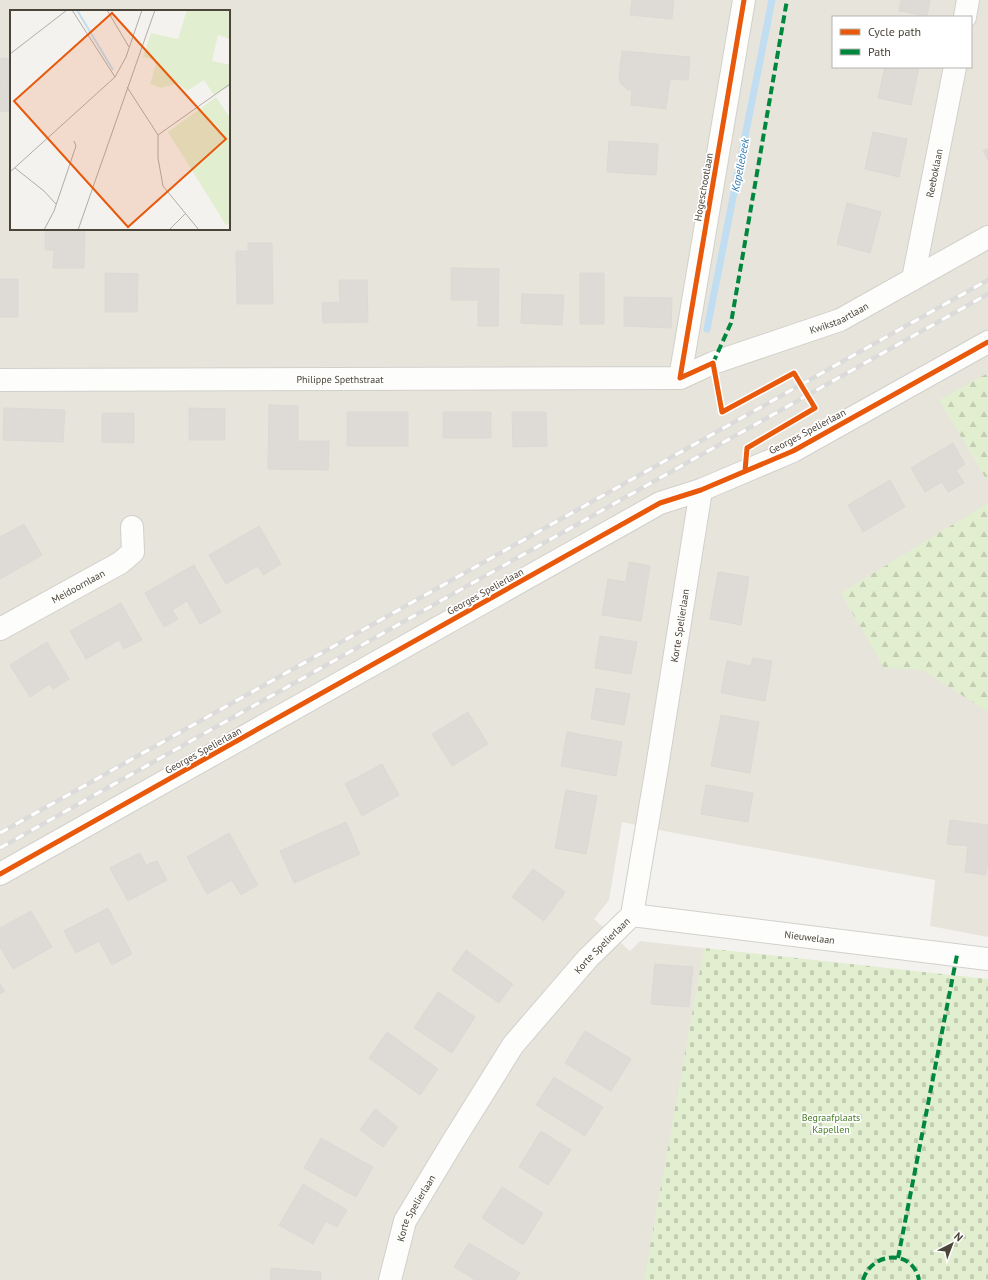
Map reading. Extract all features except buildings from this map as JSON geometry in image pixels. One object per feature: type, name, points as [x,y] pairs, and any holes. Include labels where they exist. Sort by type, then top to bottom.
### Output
[{"type":"street","name":"Hogeschootlaan","points":[[680,378],[744,0]]},
{"type":"street","points":[[965,16],[968,0]]},
{"type":"street","name":"Reeboklaan","points":[[913,279],[955,68]]},
{"type":"street","name":"Kwikstaartlaan","points":[[680,378],[713,363],[840,320],[988,237]]},
{"type":"street","name":"Georges Spelierlaan","points":[[0,874],[660,503],[701,490],[794,451],[988,342]]},
{"type":"street","name":"Philippe Spethstraat","points":[[0,380],[680,378]]},
{"type":"street","name":"Korte Spelierlaan","points":[[390,1280],[405,1221],[513,1045],[588,958],[632,915],[701,490]]},
{"type":"street","name":"Meidoornlaan","points":[[0,630],[120,563],[133,552],[132,527]]},
{"type":"street","name":"Nieuwelaan","points":[[632,915],[988,959]]},
{"type":"shaded area","points":[[0,0],[988,0],[988,937],[930,926],[935,880],[669,832],[622,822],[609,900],[594,919],[630,951],[640,941],[704,948],[672,1260],[645,1280],[0,1280]]},
{"type":"green space","points":[[988,373],[988,482],[939,400]]},
{"type":"green space","points":[[988,503],[988,712],[923,670],[884,668],[841,593]]},
{"type":"green space","name":"Begraafplaats Kapellen","points":[[704,948],[988,979],[988,1280],[644,1280]]},
{"type":"waterway","name":"Kapellebeek","points":[[707,329],[772,0]]},
{"type":"railway","points":[[0,833],[988,280]]},
{"type":"railway","points":[[0,848],[988,294]]},
{"type":"marked path","points":[[713,363],[731,323],[787,0]]},
{"type":"marked path","points":[[898,1258],[957,955]]},
{"type":"marked path","points":[[863,1280],[868,1270],[875,1263],[883,1259],[892,1258],[901,1259],[909,1263],[915,1270],[919,1280]]},
{"type":"cycle path","points":[[680,378],[744,0]]},
{"type":"cycle path","points":[[0,874],[660,503],[701,490],[793,451],[988,342]]},
{"type":"cycle path","points":[[680,378],[713,363],[722,412],[794,373],[815,408],[747,448],[745,471]]}]
